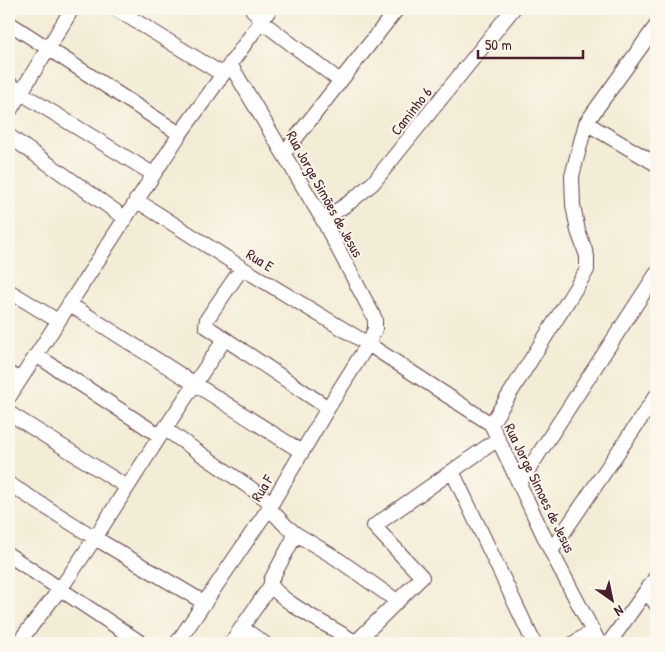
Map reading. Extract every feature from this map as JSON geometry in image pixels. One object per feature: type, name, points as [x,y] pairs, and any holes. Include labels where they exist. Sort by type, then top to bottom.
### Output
[{"type":"street","points":[[9,112],[72,9]]},
{"type":"street","points":[[116,9],[226,69]]},
{"type":"street","points":[[252,9],[261,21],[340,81]]},
{"type":"street","points":[[9,398],[14,376],[36,355],[180,134],[270,9]]},
{"type":"street","points":[[284,153],[397,9]]},
{"type":"street","name":"Caminho 6","points":[[323,220],[350,202],[373,183],[513,9]]},
{"type":"street","points":[[9,23],[180,134]]},
{"type":"street","points":[[491,424],[587,270],[587,256],[578,231],[573,204],[572,176],[586,123],[656,26]]},
{"type":"street","name":"Rua Jorge Simões de Jesus","points":[[226,69],[284,153],[323,220],[375,320],[375,329],[368,344]]},
{"type":"street","points":[[9,83],[21,93],[153,174]]},
{"type":"street","points":[[586,123],[656,164]]},
{"type":"street","points":[[9,136],[125,218]]},
{"type":"street","name":"Rua E","points":[[136,200],[242,268],[368,344]]},
{"type":"street","points":[[242,268],[208,319],[206,326],[224,340],[328,408]]},
{"type":"street","points":[[519,484],[656,274]]},
{"type":"street","points":[[9,291],[58,321]]},
{"type":"street","points":[[69,304],[302,452]]},
{"type":"street","points":[[9,640],[16,643],[61,588],[224,340]]},
{"type":"street","name":"Rua F","points":[[177,643],[271,506],[368,344]]},
{"type":"street","name":"Rua Jorge Simoes de Jesus","points":[[368,344],[491,424],[551,551],[599,643]]},
{"type":"street","points":[[36,355],[162,433],[271,506],[296,534],[336,558],[397,601]]},
{"type":"street","points":[[551,551],[656,396]]},
{"type":"street","points":[[9,413],[127,487]]},
{"type":"street","points":[[271,585],[275,591],[356,643],[422,577],[374,526],[498,439]]},
{"type":"street","points":[[452,470],[534,643]]},
{"type":"street","points":[[9,484],[95,538],[205,603]]},
{"type":"street","points":[[231,643],[271,585],[271,580],[296,534]]},
{"type":"street","points":[[9,556],[61,588],[141,643]]},
{"type":"street","points":[[609,643],[656,577]]},
{"type":"street","points":[[646,591],[656,604]]},
{"type":"street","points":[[242,628],[264,643]]},
{"type":"street","points":[[574,643],[593,631]]}]
